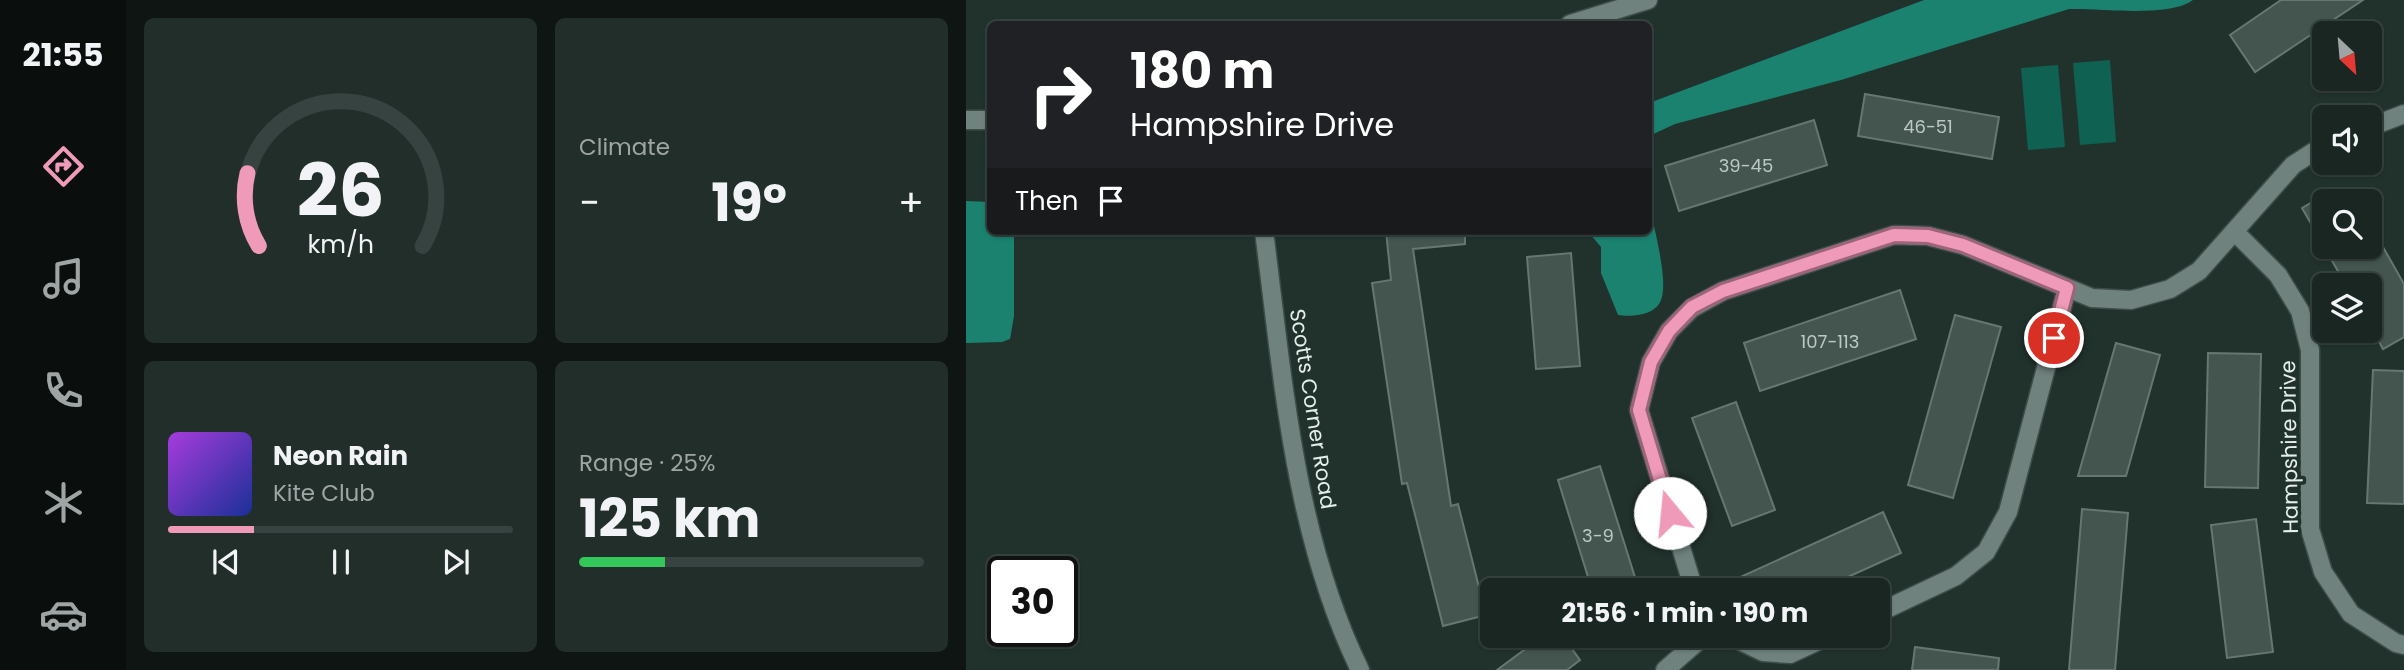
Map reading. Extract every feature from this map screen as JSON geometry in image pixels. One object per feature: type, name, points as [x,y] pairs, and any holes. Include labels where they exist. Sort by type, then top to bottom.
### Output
[{"type":"street","points":[[1580,21],[1648,0]]},
{"type":"street","points":[[2382,122],[2404,114]]},
{"type":"street","points":[[966,120],[987,120]]},
{"type":"street","points":[[1689,578],[1639,410],[1651,362],[1669,331],[1692,307],[1723,291],[1894,235],[1928,236],[1963,245],[2092,298],[2131,300],[2170,289],[2199,271],[2293,165],[2312,153]]},
{"type":"street","name":"Hampshire Drive","points":[[2235,232],[2278,275],[2300,311],[2310,350],[2310,529],[2323,572],[2351,614],[2396,643],[2404,645]]},
{"type":"street","name":"Scotts Corner Road","points":[[1265,235],[1289,424],[1305,511],[1325,580],[1360,670]]},
{"type":"street","points":[[1890,607],[1956,576],[1986,552],[2008,512],[2067,288]]},
{"type":"street","points":[[1665,670],[1690,648]]},
{"type":"street","points":[[1755,648],[1763,652],[1790,654],[1803,648]]},
{"type":"shaded area","points":[[1924,0],[2193,0],[2168,9],[2069,9],[1841,80],[1675,124],[1652,135],[1652,102]]},
{"type":"shaded area","points":[[2110,60],[2116,142],[2080,145],[2073,63]]},
{"type":"shaded area","points":[[2058,65],[2065,147],[2028,150],[2021,68]]},
{"type":"shaded area","points":[[966,201],[987,202],[987,235],[1014,235],[1014,316],[1010,339],[1002,342],[966,343]]},
{"type":"shaded area","points":[[1652,216],[1663,279],[1661,300],[1654,309],[1636,315],[1618,315],[1601,273],[1601,247],[1591,235],[1652,235]]},
{"type":"building","points":[[2281,0],[2363,0],[2332,21],[2312,21],[2312,34],[2255,72],[2230,35]]},
{"type":"building","points":[[1865,94],[1999,117],[1992,159],[1858,136]]},
{"type":"building","points":[[1814,120],[1827,165],[1679,211],[1665,166]]},
{"type":"building","points":[[2312,202],[2312,225],[2302,208]]},
{"type":"building","points":[[1386,235],[1465,235],[1465,244],[1413,249],[1451,506],[1458,504],[1480,591],[1480,617],[1443,626],[1407,483],[1402,484],[1372,283],[1391,280]]},
{"type":"building","points":[[2383,247],[2404,284],[2404,337],[2383,349],[2380,343],[2382,343],[2382,273],[2339,273],[2331,259],[2382,259]]},
{"type":"building","points":[[1571,253],[1580,366],[1536,369],[1527,257]]},
{"type":"building","points":[[1900,290],[1916,339],[1760,391],[1744,343]]},
{"type":"building","points":[[1955,315],[2001,327],[1953,498],[1908,485]]},
{"type":"building","points":[[2116,343],[2160,355],[2126,476],[2078,476]]},
{"type":"building","points":[[2208,353],[2261,354],[2258,488],[2205,487]]},
{"type":"building","points":[[2373,370],[2404,371],[2404,504],[2367,503]]},
{"type":"building","points":[[1736,402],[1775,510],[1732,526],[1692,418]]},
{"type":"building","points":[[1600,466],[1635,578],[1588,578],[1558,480]]},
{"type":"building","points":[[2082,509],[2128,513],[2115,670],[2069,670]]},
{"type":"building","points":[[1883,512],[1901,553],[1846,578],[1738,578]]},
{"type":"building","points":[[2256,519],[2273,652],[2227,658],[2211,525]]},
{"type":"building","points":[[1915,647],[1999,658],[1998,670],[1912,670]]},
{"type":"building","points":[[1527,648],[1571,648],[1580,660],[1567,670],[1497,670]]},
{"type":"route","points":[[1670,513],[1639,410],[1651,362],[1669,331],[1692,307],[1723,291],[1894,235],[1928,236],[1963,245],[2067,288],[2054,338]]}]
